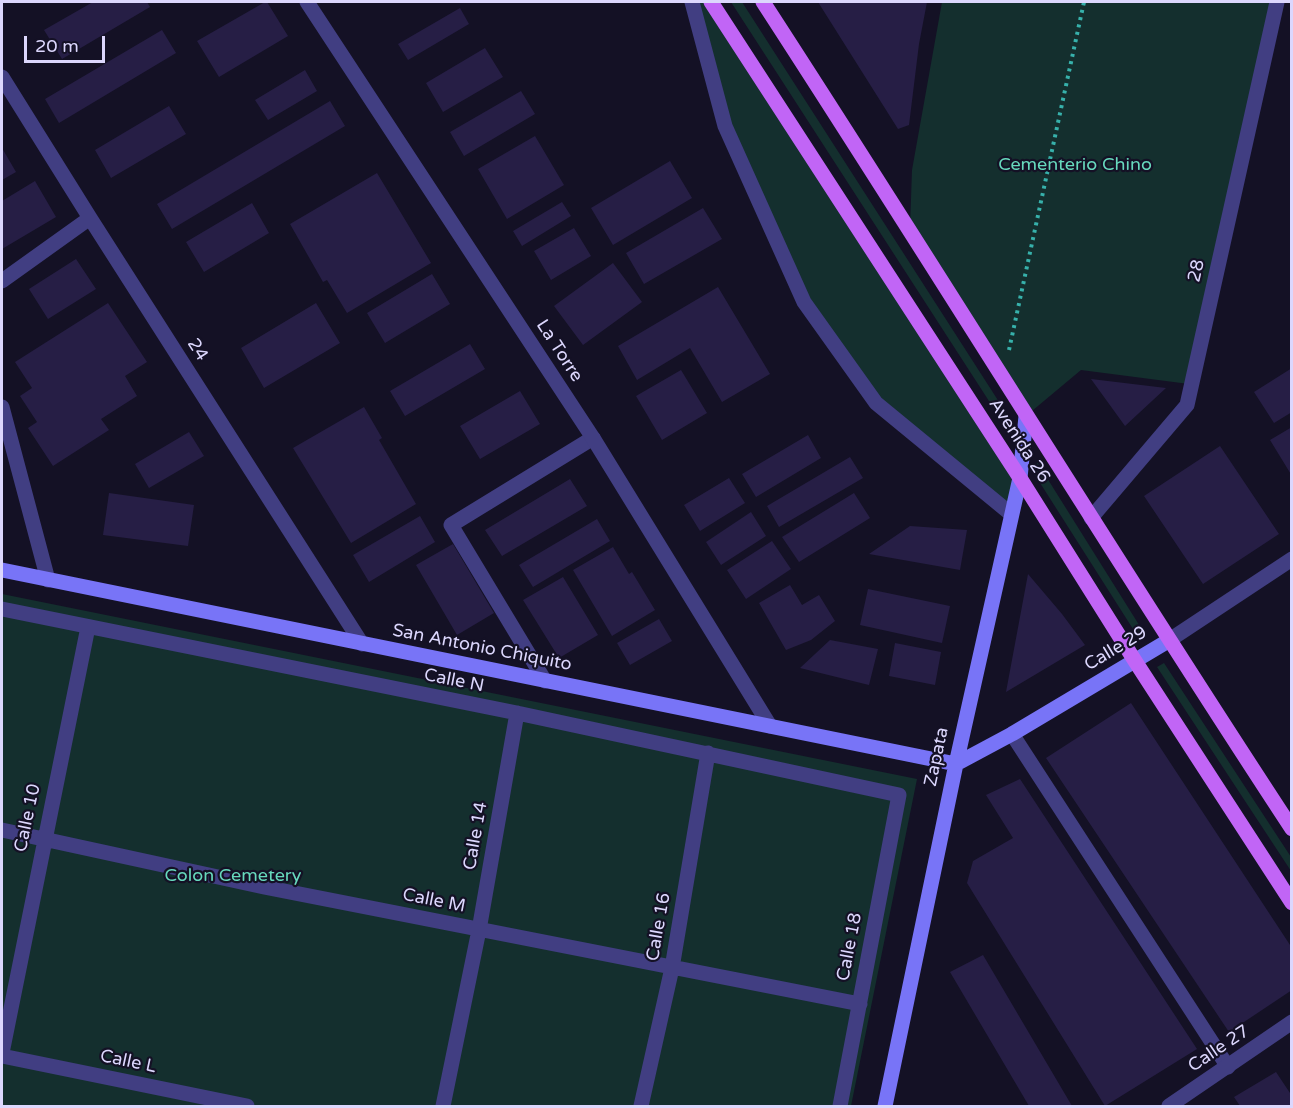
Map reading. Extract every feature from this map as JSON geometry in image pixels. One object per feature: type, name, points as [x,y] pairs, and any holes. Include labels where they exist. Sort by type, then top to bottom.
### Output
[{"type":"main road","name":"Avenida 26","points":[[711,2],[1292,903]]},
{"type":"main road","name":"Avenida 26","points":[[763,2],[910,228],[1168,641],[1292,829]]},
{"type":"main road","name":"Zapata","points":[[888,1103],[956,764],[1020,478],[1026,416]]},
{"type":"main road","name":"San Antonio Chiquito","points":[[2,570],[956,764]]},
{"type":"main road","name":"Calle 29","points":[[956,764],[1012,734],[1168,641]]},
{"type":"street","name":"La Torre","points":[[307,2],[593,438],[770,726]]},
{"type":"street","points":[[692,2],[725,126],[804,302],[876,404],[1011,514]]},
{"type":"street","name":"28","points":[[1091,518],[1187,405],[1277,2]]},
{"type":"street","name":"24","points":[[2,76],[362,644]]},
{"type":"street","points":[[2,281],[90,218]]},
{"type":"street","points":[[2,407],[48,580]]},
{"type":"street","points":[[545,681],[451,525],[593,438]]},
{"type":"street","name":"Calle 29","points":[[1168,641],[1292,559]]},
{"type":"street","name":"Calle N","points":[[2,609],[517,713],[899,795]]},
{"type":"street","name":"Calle 10","points":[[2,1055],[88,627]]},
{"type":"street","name":"Calle 14","points":[[442,1107],[479,930],[517,713]]},
{"type":"street","points":[[1012,734],[1228,1067]]},
{"type":"street","name":"Calle 16","points":[[642,1107],[672,968],[708,753]]},
{"type":"street","name":"Calle 18","points":[[840,1107],[899,795]]},
{"type":"street","name":"Calle M","points":[[2,830],[264,887],[860,1004]]},
{"type":"street","name":"Calle 27","points":[[1169,1107],[1292,1022]]},
{"type":"street","name":"Calle L","points":[[2,1055],[247,1107]]},
{"type":"path","points":[[1003,378],[1084,2]]},
{"type":"green space","points":[[692,2],[711,2],[1020,478],[1011,514],[876,403],[804,302],[725,126]]},
{"type":"green space","points":[[731,2],[742,2],[1010,419],[1009,432]]},
{"type":"green space","name":"Cementerio Chino","points":[[942,2],[1277,2],[1189,384],[1081,370],[1026,416],[910,228],[912,170]]},
{"type":"green space","points":[[1037,462],[1146,636],[1140,640],[1035,475]]},
{"type":"green space","name":"Colon Cemetery","points":[[2,594],[917,779],[851,1106],[2,1106]]},
{"type":"green space","points":[[1164,663],[1291,857],[1291,871],[1157,667]]},
{"type":"building","points":[[93,2],[147,2],[150,7],[62,59],[44,30]]},
{"type":"building","points":[[265,2],[288,36],[219,77],[197,41]]},
{"type":"building","points":[[818,2],[927,2],[919,44],[909,125],[898,129]]},
{"type":"building","points":[[460,8],[469,24],[408,60],[398,44]]},
{"type":"building","points":[[162,30],[176,53],[59,123],[45,99]]},
{"type":"building","points":[[485,48],[503,77],[443,112],[426,83]]},
{"type":"building","points":[[305,70],[317,91],[268,120],[255,100]]},
{"type":"building","points":[[521,91],[535,114],[464,156],[450,132]]},
{"type":"building","points":[[330,101],[345,126],[172,229],[157,204]]},
{"type":"building","points":[[169,106],[186,134],[111,178],[95,150]]},
{"type":"building","points":[[535,136],[564,185],[507,219],[478,169]]},
{"type":"building","points":[[2,148],[16,172],[2,180]]},
{"type":"building","points":[[670,161],[692,198],[613,245],[591,208]]},
{"type":"building","points":[[377,173],[431,263],[347,313],[327,280],[323,282],[290,224]]},
{"type":"building","points":[[35,181],[56,217],[2,249],[2,201]]},
{"type":"building","points":[[562,202],[571,216],[522,246],[513,231]]},
{"type":"building","points":[[252,203],[269,233],[204,272],[186,242]]},
{"type":"building","points":[[703,208],[722,239],[644,284],[626,253]]},
{"type":"building","points":[[574,228],[591,256],[551,280],[534,251]]},
{"type":"building","points":[[76,259],[96,289],[48,319],[29,289]]},
{"type":"building","points":[[613,263],[642,302],[583,345],[554,306]]},
{"type":"building","points":[[432,274],[450,304],[385,343],[367,313]]},
{"type":"building","points":[[718,287],[770,374],[722,402],[690,348],[637,380],[618,346]]},
{"type":"building","points":[[108,303],[147,362],[125,376],[137,396],[101,419],[109,430],[53,466],[28,428],[37,422],[20,396],[32,388],[15,362]]},
{"type":"building","points":[[316,303],[340,343],[264,388],[241,348]]},
{"type":"building","points":[[470,344],[485,369],[405,416],[390,391]]},
{"type":"building","points":[[1292,368],[1292,412],[1274,423],[1254,392]]},
{"type":"building","points":[[681,370],[707,413],[662,440],[636,396]]},
{"type":"building","points":[[1091,379],[1166,388],[1125,426]]},
{"type":"building","points":[[520,391],[540,424],[480,459],[460,426]]},
{"type":"building","points":[[364,407],[382,438],[379,440],[416,504],[351,543],[293,448]]},
{"type":"building","points":[[1292,427],[1292,476],[1270,440]]},
{"type":"building","points":[[189,432],[204,456],[149,488],[135,464]]},
{"type":"building","points":[[808,435],[821,458],[756,497],[742,474]]},
{"type":"building","points":[[1220,446],[1279,534],[1203,584],[1144,496]]},
{"type":"building","points":[[850,457],[863,478],[779,527],[767,506]]},
{"type":"building","points":[[729,478],[745,503],[700,531],[684,505]]},
{"type":"building","points":[[570,479],[587,506],[502,556],[485,530]]},
{"type":"building","points":[[109,493],[194,505],[188,546],[103,535]]},
{"type":"building","points":[[854,493],[870,518],[799,562],[782,537]]},
{"type":"building","points":[[751,512],[766,536],[721,565],[706,542]]},
{"type":"building","points":[[420,516],[435,542],[369,582],[353,555]]},
{"type":"building","points":[[597,519],[610,541],[533,587],[519,565]]},
{"type":"building","points":[[910,526],[967,530],[960,570],[869,554]]},
{"type":"building","points":[[772,541],[791,569],[746,599],[727,570]]},
{"type":"building","points":[[453,544],[494,613],[457,635],[416,565]]},
{"type":"building","points":[[613,547],[629,574],[632,572],[655,610],[612,636],[573,570]]},
{"type":"building","points":[[1028,574],[1085,645],[1006,692]]},
{"type":"building","points":[[563,577],[598,635],[559,658],[523,600]]},
{"type":"building","points":[[790,585],[802,605],[819,595],[835,621],[811,640],[786,650],[759,603]]},
{"type":"building","points":[[868,589],[950,606],[942,643],[860,625]]},
{"type":"building","points":[[659,619],[672,641],[630,665],[617,643]]},
{"type":"building","points":[[830,640],[878,649],[869,685],[800,668]]},
{"type":"building","points":[[895,643],[941,652],[935,685],[889,676]]},
{"type":"building","points":[[1131,703],[1292,948],[1292,990],[1229,1032],[1046,758]]},
{"type":"building","points":[[1020,779],[1197,1049],[1105,1106],[967,883],[973,861],[1013,838],[986,795]]},
{"type":"building","points":[[983,955],[1072,1106],[1029,1106],[950,972]]},
{"type":"building","points":[[1276,1072],[1292,1096],[1292,1106],[1240,1106],[1234,1097]]}]
